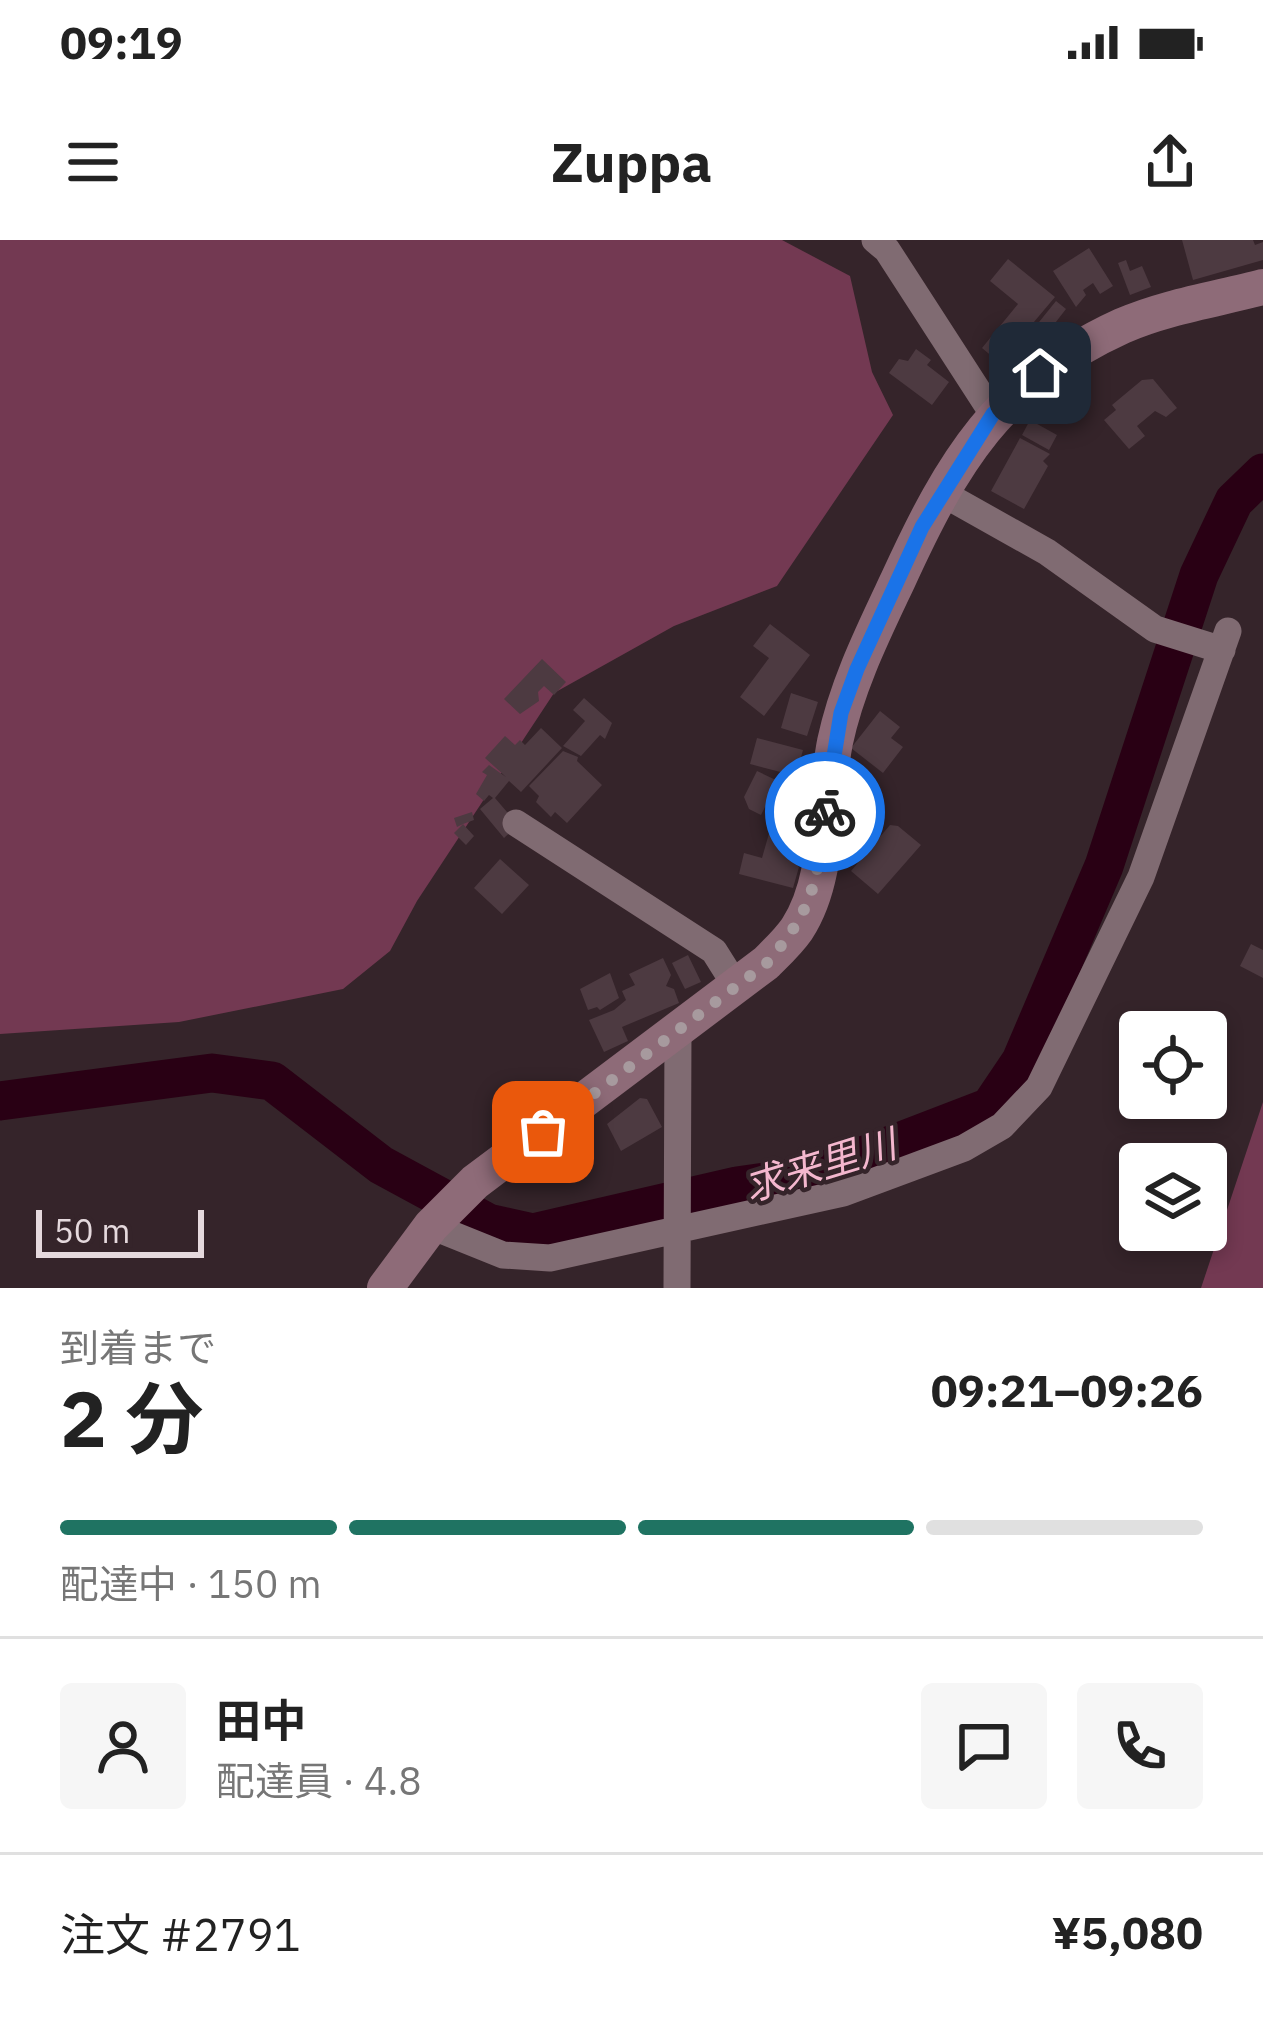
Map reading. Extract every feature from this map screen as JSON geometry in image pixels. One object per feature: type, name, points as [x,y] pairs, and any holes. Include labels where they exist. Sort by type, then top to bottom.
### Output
[{"type":"street","points":[[875,240],[887,250],[993,414]]},
{"type":"street","points":[[385,1288],[430,1226],[475,1182],[766,964],[796,929],[815,889],[841,713],[894,588],[942,493],[993,414],[1040,373],[1126,324],[1263,287]]},
{"type":"street","points":[[430,1226],[503,1255],[550,1258],[843,1193],[964,1148],[1003,1126],[1039,1087],[1141,877],[1225,640],[1155,629],[1047,552],[942,493]]},
{"type":"street","points":[[516,823],[714,951],[736,986]]},
{"type":"street","points":[[677,1288],[678,1030]]},
{"type":"shaded area","points":[[0,240],[782,240],[850,276],[872,372],[893,415],[777,586],[674,626],[554,693],[417,901],[390,951],[343,989],[179,1022],[0,1034]]},
{"type":"shaded area","points":[[1263,1102],[1263,1288],[1201,1288],[1213,1251],[1227,1251],[1227,1210]]},
{"type":"building","points":[[1182,240],[1263,242],[1263,260],[1193,280]]},
{"type":"building","points":[[1089,248],[1113,286],[1100,294],[1093,283],[1083,290],[1086,295],[1076,307],[1053,271]]},
{"type":"building","points":[[1008,259],[1055,297],[1007,354],[1001,349],[994,358],[982,348],[1018,304],[990,281]]},
{"type":"building","points":[[1126,260],[1130,271],[1142,266],[1151,287],[1130,295],[1118,263]]},
{"type":"building","points":[[1056,301],[1066,309],[1042,340],[1031,332]]},
{"type":"building","points":[[916,349],[949,382],[932,405],[889,373],[899,359],[908,361]]},
{"type":"building","points":[[1153,379],[1177,408],[1166,417],[1155,411],[1137,426],[1145,436],[1129,449],[1104,420],[1116,410],[1112,405],[1142,380]]},
{"type":"building","points":[[1030,420],[1057,435],[1049,450],[1022,435]]},
{"type":"building","points":[[1020,438],[1050,454],[1024,509],[991,491]]},
{"type":"building","points":[[770,624],[810,655],[764,716],[740,697],[769,658],[753,646]]},
{"type":"building","points":[[542,659],[566,682],[554,695],[544,686],[538,692],[539,701],[520,714],[504,699]]},
{"type":"building","points":[[791,693],[818,702],[807,736],[781,728]]},
{"type":"building","points":[[584,698],[612,723],[605,739],[600,735],[581,756],[563,746],[585,721],[573,710]]},
{"type":"building","points":[[880,711],[900,727],[891,738],[903,747],[883,773],[851,748]]},
{"type":"building","points":[[541,728],[562,748],[521,792],[509,781],[495,798],[518,825],[504,838],[480,809],[493,798],[489,795],[484,801],[476,794],[489,765],[506,777],[485,758],[505,736],[515,745],[520,740],[525,745]]},
{"type":"building","points":[[757,738],[803,750],[796,776],[750,764]]},
{"type":"building","points":[[563,751],[578,757],[602,785],[567,823],[555,812],[551,817],[529,786]]},
{"type":"building","points":[[757,771],[778,781],[761,815],[749,809],[744,797]]},
{"type":"building","points":[[782,786],[804,787],[802,816],[767,815]]},
{"type":"building","points":[[472,812],[474,820],[457,827],[454,818]]},
{"type":"building","points":[[463,824],[474,836],[466,845],[454,833]]},
{"type":"building","points":[[890,825],[921,845],[878,894],[851,871]]},
{"type":"building","points":[[770,830],[799,838],[793,888],[739,874],[744,853],[762,858]]},
{"type":"building","points":[[500,859],[529,885],[502,914],[474,888]]},
{"type":"building","points":[[1251,944],[1263,950],[1263,978],[1240,966]]},
{"type":"building","points":[[688,955],[701,982],[685,989],[672,963]]},
{"type":"building","points":[[663,958],[671,975],[666,986],[674,989],[679,1003],[622,1027],[628,1041],[604,1052],[589,1020],[626,1000],[622,991],[635,985],[629,974]]},
{"type":"building","points":[[610,973],[619,998],[600,1010],[588,1010],[580,989]]},
{"type":"building","points":[[640,1098],[647,1099],[662,1127],[621,1151],[607,1124]]},
{"type":"waterway","name":"求来里川","points":[[0,1101],[212,1073],[272,1081],[381,1165],[488,1223],[533,1233],[737,1186],[813,1175],[990,1107],[1021,1061],[1104,866],[1199,575],[1234,501],[1263,473]]},
{"type":"way so far","points":[[543,1132],[766,964],[796,929],[815,889],[825,812]]},
{"type":"route","points":[[825,812],[841,713],[922,527],[993,414],[1040,373]]}]
